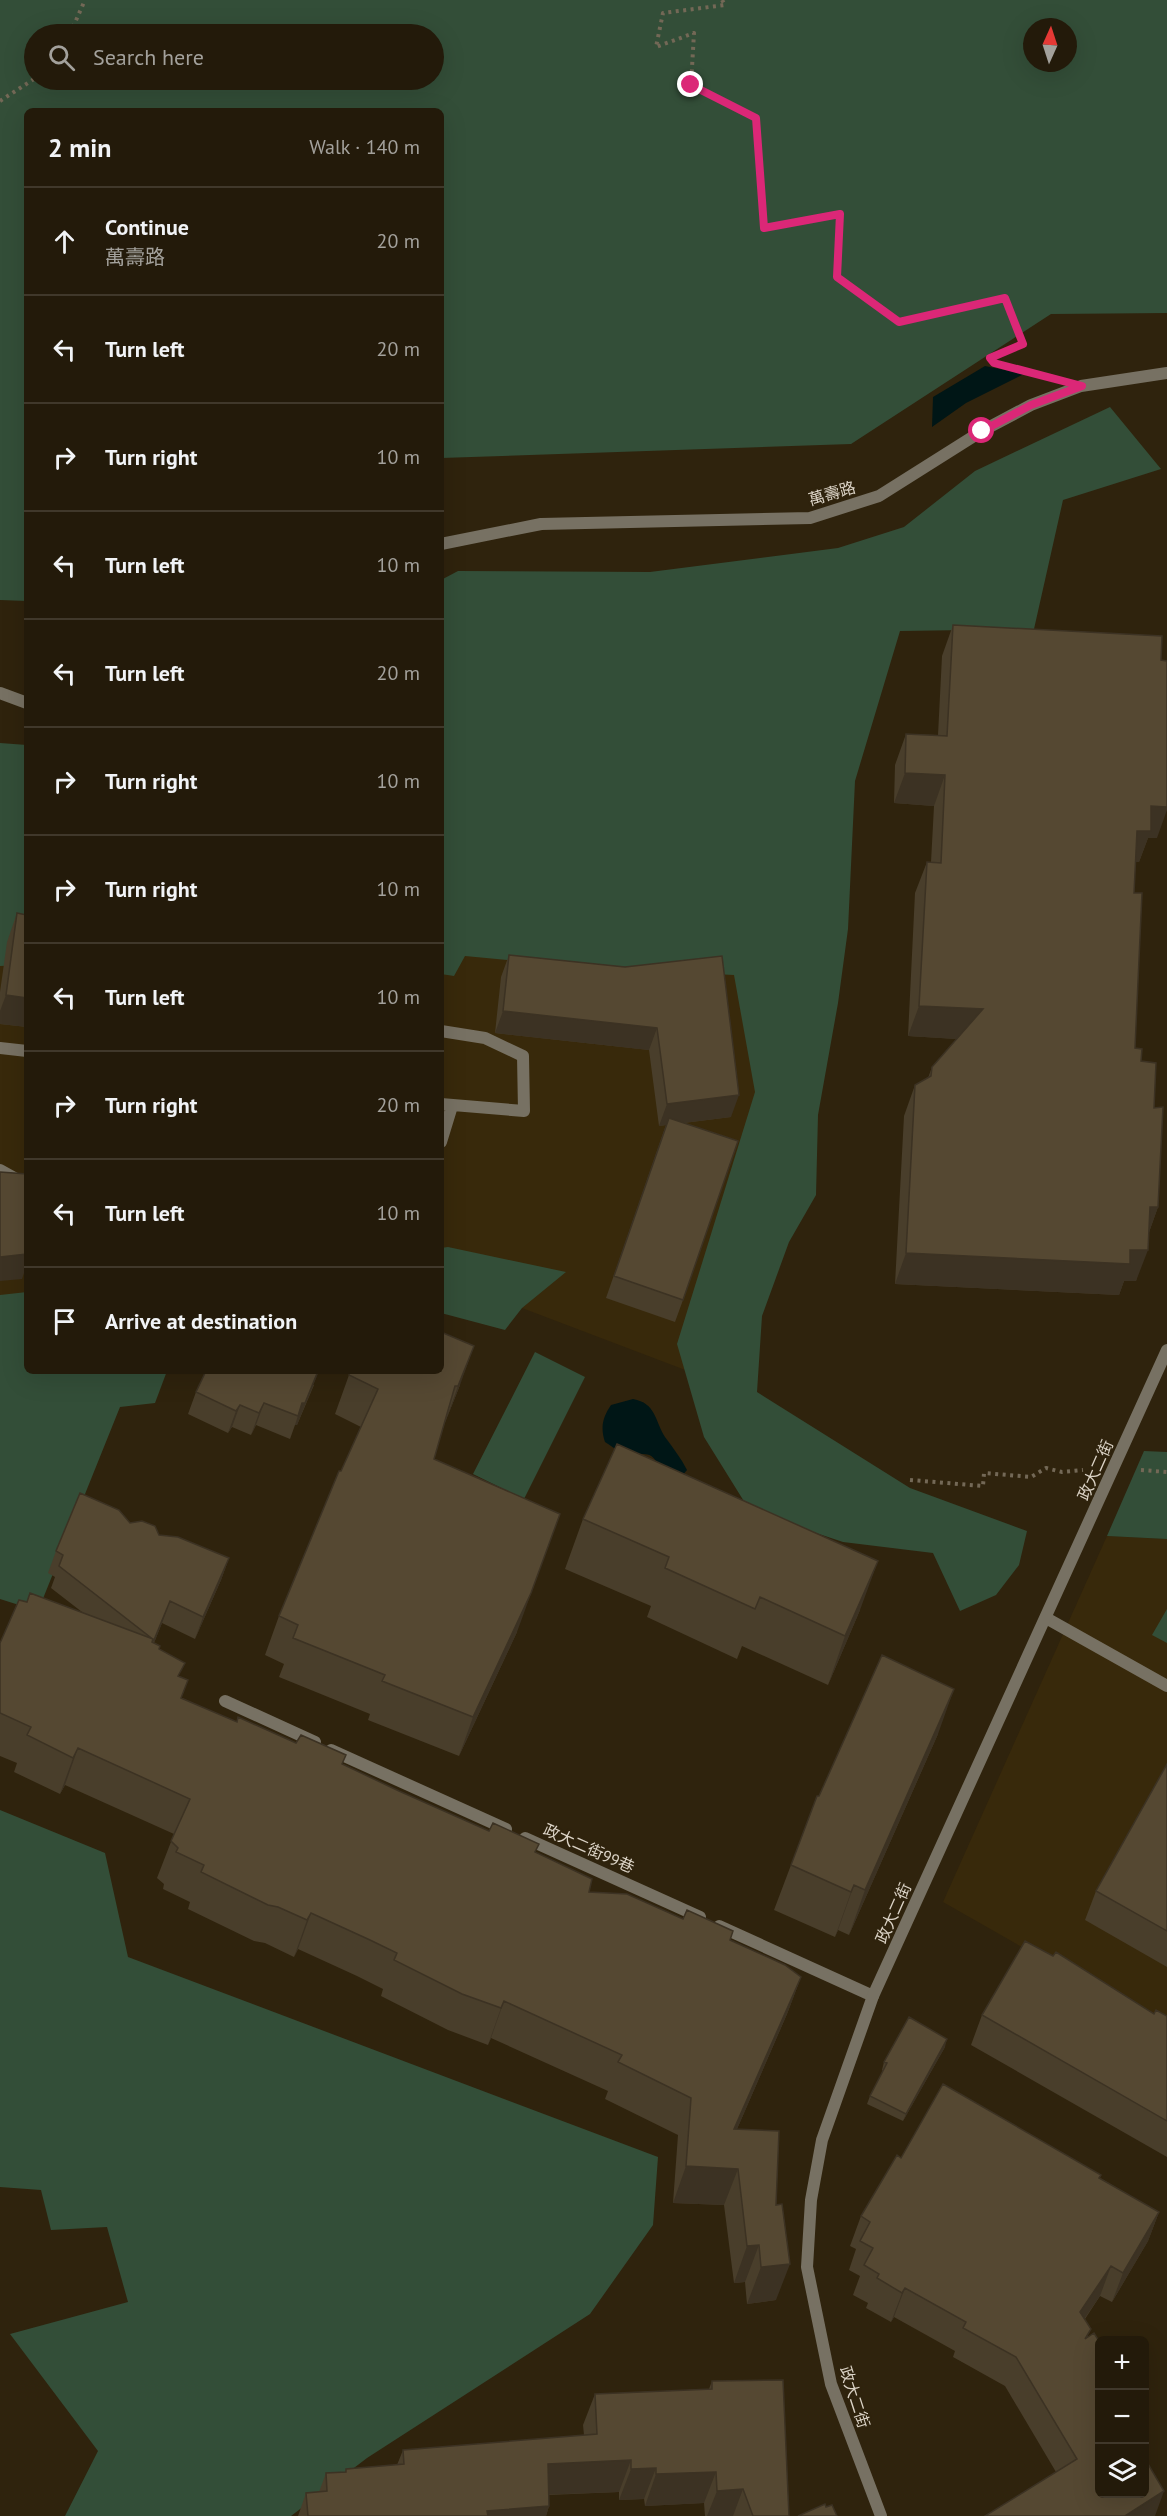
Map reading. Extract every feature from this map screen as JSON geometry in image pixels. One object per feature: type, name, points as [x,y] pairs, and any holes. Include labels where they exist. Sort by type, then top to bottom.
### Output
[{"type":"street","name":"萬壽路","points":[[444,543],[542,524],[810,518],[879,496],[982,431],[1031,405],[1082,386],[1167,373]]},
{"type":"street","points":[[0,693],[24,702]]},
{"type":"street","points":[[444,1031],[485,1038],[523,1056],[524,1111],[447,1105],[444,1124]]},
{"type":"street","points":[[0,1048],[24,1051]]},
{"type":"street","points":[[0,1170],[24,1183]]},
{"type":"street","name":"政大二街","points":[[881,2516],[831,2384],[807,2267],[811,2200],[822,2139],[873,1996],[1167,1350]]},
{"type":"street","points":[[1046,1618],[1167,1686]]},
{"type":"street","name":"政大二街99巷","points":[[225,1701],[873,1996]]},
{"type":"path","points":[[74,24],[85,0]]},
{"type":"path","points":[[722,0],[725,5],[663,14],[656,47],[694,33],[691,85],[756,118],[764,228],[840,214],[837,277],[899,322],[1005,298],[1023,344],[990,358],[994,363],[1038,374]]},
{"type":"path","points":[[0,101],[24,85]]},
{"type":"path","points":[[910,1480],[983,1486],[984,1473],[1031,1477],[1046,1468],[1062,1472],[1114,1468]]},
{"type":"shaded area","points":[[985,366],[1024,374],[966,403],[932,427],[933,397]]},
{"type":"shaded area","points":[[0,930],[24,930],[24,1350],[0,1356]]},
{"type":"shaded area","points":[[444,932],[800,954],[709,1379],[522,1308],[444,1287]]},
{"type":"shaded area","points":[[633,1399],[641,1401],[651,1409],[665,1437],[687,1470],[682,1476],[664,1475],[655,1460],[648,1454],[622,1452],[605,1442],[603,1422],[611,1405]]},
{"type":"shaded area","points":[[1107,1536],[1167,1539],[1167,2030],[943,1902]]},
{"type":"green space","points":[[0,0],[1167,0],[1167,313],[1051,314],[851,444],[444,458],[444,108],[24,108],[24,601],[0,600]]},
{"type":"green space","points":[[1110,407],[1161,469],[1063,500],[1034,629],[900,631],[855,781],[848,929],[838,1003],[818,1115],[816,1195],[789,1242],[762,1316],[757,1392],[910,1488],[1027,1531],[1019,1565],[996,1595],[960,1611],[933,1553],[843,1542],[750,1511],[704,1437],[677,1344],[755,1092],[734,975],[590,968],[465,956],[454,976],[444,974],[444,578],[458,571],[650,572],[838,548],[904,527],[975,471]]},
{"type":"green space","points":[[0,743],[24,745],[24,965],[0,966]]},
{"type":"green space","points":[[444,1248],[566,1272],[522,1308],[505,1330],[444,1314]]},
{"type":"green space","points":[[24,1292],[24,1374],[166,1374],[155,1403],[120,1407],[38,1611],[0,1599],[0,1295]]},
{"type":"green space","points":[[535,1352],[585,1377],[524,1499],[473,1474]]},
{"type":"green space","points":[[1144,1451],[1167,1452],[1167,1539],[1107,1536]]},
{"type":"green space","points":[[1167,1609],[1167,1643],[1152,1635]]},
{"type":"green space","points":[[0,1810],[105,1853],[128,1957],[658,2157],[653,2225],[590,2314],[367,2458],[291,2516],[65,2516],[98,2451],[10,2334],[128,2302],[107,2227],[51,2230],[41,2190],[0,2187]]},
{"type":"building","points":[[953,625],[1162,636],[1161,660],[1167,661],[1167,807],[1151,806],[1151,831],[1137,831],[1134,893],[1142,893],[1135,1048],[1142,1049],[1141,1061],[1156,1063],[1154,1108],[1163,1107],[1158,1207],[1150,1207],[1148,1250],[1130,1250],[1130,1264],[906,1253],[915,1085],[931,1076],[932,1067],[983,1009],[919,1006],[927,862],[941,863],[945,775],[905,773],[906,734],[947,736]]},
{"type":"building","points":[[17,913],[24,914],[24,998],[6,995]]},
{"type":"building","points":[[509,955],[625,967],[722,956],[739,1095],[667,1104],[657,1028],[503,1011]]},
{"type":"building","points":[[669,1118],[738,1141],[683,1300],[614,1276]]},
{"type":"building","points":[[0,1172],[24,1174],[24,1254],[0,1257]]},
{"type":"building","points":[[444,1333],[474,1346],[458,1386],[455,1386],[434,1459],[560,1514],[531,1593],[473,1717],[382,1681],[385,1675],[293,1638],[298,1625],[279,1616],[339,1471],[341,1471],[378,1389],[349,1375],[444,1374]]},
{"type":"building","points":[[205,1374],[317,1374],[298,1416],[264,1403],[259,1413],[240,1405],[236,1411],[196,1392]]},
{"type":"building","points":[[617,1444],[878,1561],[845,1636],[760,1597],[755,1609],[665,1568],[669,1557],[583,1519]]},
{"type":"building","points":[[80,1493],[119,1510],[130,1523],[142,1521],[155,1526],[159,1535],[178,1537],[229,1558],[203,1617],[170,1601],[154,1640],[59,1566],[63,1555],[56,1551]]},
{"type":"building","points":[[30,1593],[153,1639],[152,1642],[160,1646],[159,1649],[185,1663],[178,1676],[188,1680],[181,1698],[237,1722],[238,1717],[296,1743],[301,1735],[346,1755],[342,1764],[399,1791],[489,1831],[493,1823],[539,1844],[535,1852],[592,1879],[589,1892],[627,1894],[683,1919],[687,1910],[733,1931],[730,1940],[785,1965],[801,1977],[734,2129],[779,2131],[776,2205],[782,2204],[790,2264],[761,2267],[759,2245],[747,2246],[738,2169],[686,2166],[691,2098],[618,2062],[622,2055],[504,2001],[501,2008],[462,1994],[394,1960],[397,1953],[370,1940],[311,1913],[307,1920],[268,1905],[201,1872],[204,1865],[176,1852],[178,1848],[171,1841],[190,1799],[78,1748],[73,1758],[27,1735],[31,1727],[0,1713],[0,1643],[19,1600],[27,1602]]},
{"type":"building","points":[[882,1655],[954,1689],[865,1890],[854,1885],[851,1892],[791,1865],[817,1796],[819,1796]]},
{"type":"building","points":[[1167,1764],[1167,1931],[1096,1891]]},
{"type":"building","points":[[1025,1941],[1053,1956],[1056,1952],[1154,2014],[1156,2010],[1167,2016],[1167,2121],[982,2015]]},
{"type":"building","points":[[909,2017],[947,2039],[906,2114],[870,2096],[887,2063],[884,2062]]},
{"type":"building","points":[[943,2084],[1101,2175],[1099,2178],[1159,2212],[1123,2273],[1111,2266],[1080,2312],[1091,2329],[1085,2339],[1094,2333],[1096,2336],[1095,2498],[1149,2498],[1149,2466],[1164,2491],[1125,2516],[985,2516],[1077,2459],[1016,2357],[963,2328],[966,2322],[905,2288],[902,2293],[877,2278],[879,2274],[864,2265],[873,2248],[860,2241],[870,2222],[861,2216],[897,2155],[901,2158]]},
{"type":"building","points":[[783,2380],[789,2516],[753,2516],[743,2489],[717,2491],[716,2472],[656,2474],[656,2468],[631,2469],[631,2460],[548,2464],[549,2506],[487,2511],[488,2516],[308,2516],[306,2493],[327,2491],[326,2473],[404,2464],[403,2450],[597,2434],[595,2394],[712,2389],[712,2381]]},
{"type":"building","points":[[825,2504],[826,2507],[832,2505],[837,2516],[798,2516]]},
{"type":"route","points":[[691,85],[756,118],[764,228],[840,214],[837,277],[899,322],[1005,298],[1023,344],[990,358],[994,363],[1082,386],[1031,405],[982,431]]}]
